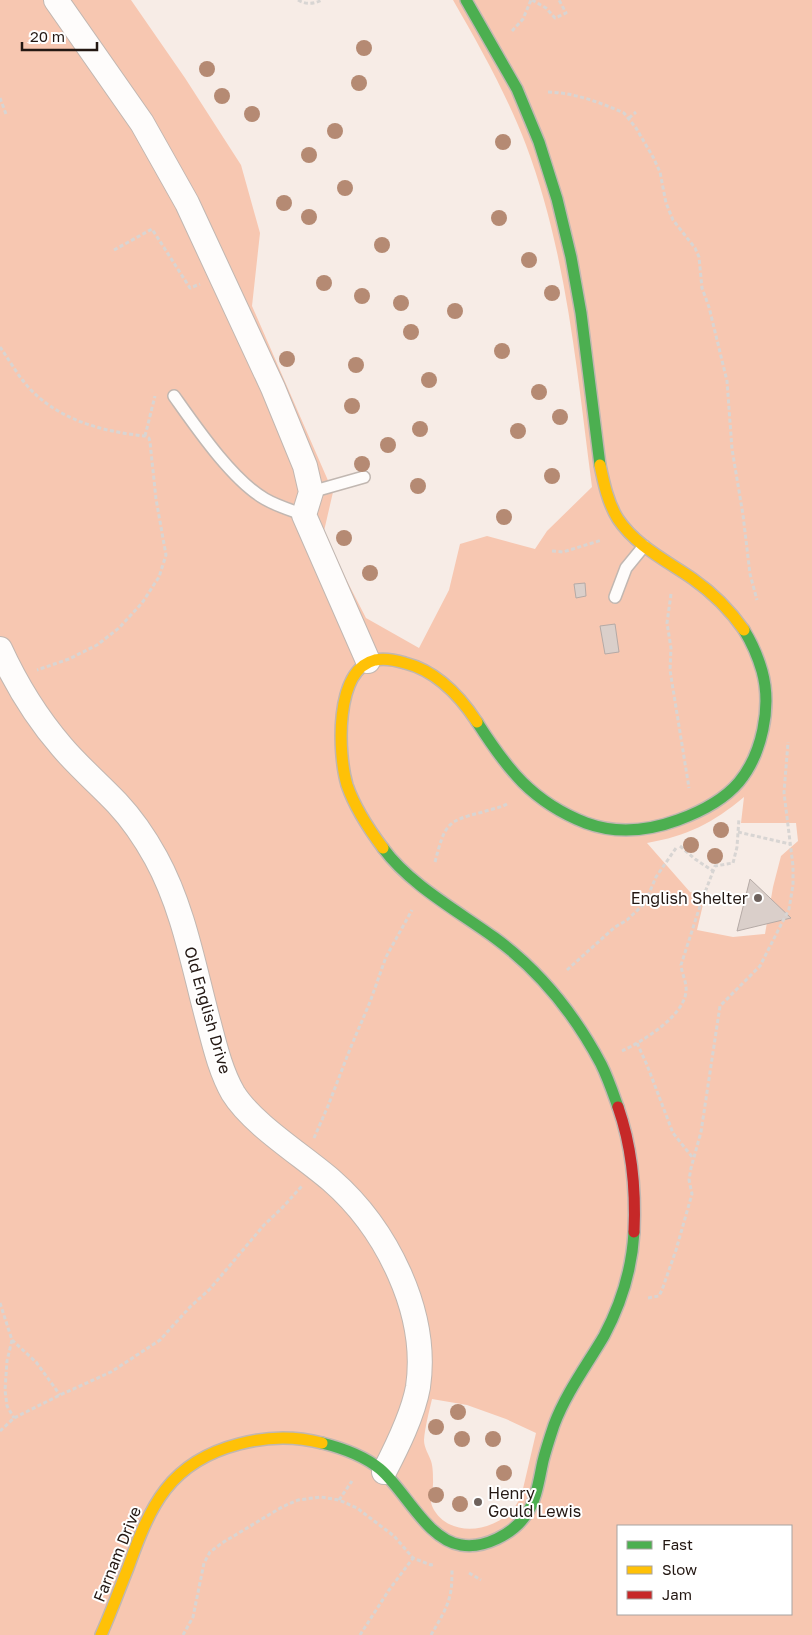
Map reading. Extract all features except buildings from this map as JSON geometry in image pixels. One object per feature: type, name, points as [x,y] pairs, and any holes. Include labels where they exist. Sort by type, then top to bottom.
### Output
[{"type":"street","points":[[56,0],[142,123],[188,203],[273,388],[305,466],[311,492],[304,515],[368,661]]},
{"type":"street","points":[[458,1544],[475,1546],[490,1542],[514,1529],[526,1514],[535,1498],[545,1454],[560,1412],[610,1324],[623,1295],[634,1242],[634,1187],[629,1146],[619,1110],[600,1059],[581,1026],[550,985],[516,954],[404,872],[372,835],[348,788],[342,764],[340,745],[343,704],[349,685],[357,671],[368,661],[391,658],[428,672],[459,698],[508,769],[526,787],[571,817],[585,824],[602,829],[626,830],[656,826],[695,813],[712,804],[740,780],[758,744],[764,721],[766,696],[765,682],[760,663],[739,623],[725,606],[707,589],[644,546],[624,528],[616,516],[604,485],[582,319],[571,259],[546,163],[521,97],[466,0]]},
{"type":"street","name":"Old English Drive","points":[[0,649],[15,681],[37,716],[64,749],[119,804],[140,832],[157,860],[172,894],[186,934],[212,1036],[223,1071],[233,1093],[259,1121],[338,1186],[358,1207],[393,1258],[414,1316],[420,1354],[418,1386],[407,1422],[384,1472]]},
{"type":"street","name":"Farnam Drive","points":[[101,1635],[144,1525],[157,1499],[169,1483],[187,1467],[212,1453],[249,1441],[277,1438],[312,1441],[339,1448],[366,1459],[384,1472],[400,1489],[431,1530],[447,1540],[458,1544]]},
{"type":"lane","points":[[174,396],[210,444],[251,489],[264,499],[304,515]]},
{"type":"lane","points":[[311,492],[364,478]]},
{"type":"lane","points":[[616,597],[626,568],[644,546]]},
{"type":"path","points":[[298,0],[311,4],[322,0]]},
{"type":"path","points":[[492,47],[524,19],[532,0],[546,8],[555,18],[566,13],[559,0]]},
{"type":"path","points":[[521,97],[532,93],[561,92],[578,95],[618,111],[629,118],[653,157],[660,172],[666,203],[673,220],[695,248],[699,258],[702,288],[709,307],[727,381],[732,449],[743,514],[750,574],[758,603]]},
{"type":"path","points":[[0,98],[6,114]]},
{"type":"path","points":[[629,118],[636,112]]},
{"type":"path","points":[[114,250],[152,229],[190,288],[193,287]]},
{"type":"path","points":[[0,346],[31,390],[55,409],[94,427],[110,432],[149,438],[156,499],[166,555],[159,577],[142,603],[119,628],[97,645],[69,659],[15,681]]},
{"type":"path","points":[[145,436],[155,395]]},
{"type":"path","points":[[552,551],[563,552],[601,541],[624,528]]},
{"type":"path","points":[[680,572],[669,603],[667,623],[671,648],[670,670],[679,732],[695,813]]},
{"type":"path","points":[[623,1295],[643,1299],[658,1296],[662,1290],[692,1194],[689,1180],[701,1132],[720,1006],[760,966],[789,909],[793,885],[793,866],[784,793],[788,737]]},
{"type":"path","points":[[0,1431],[14,1418],[111,1372],[160,1340],[190,1307],[210,1289],[264,1225],[281,1209],[309,1162],[318,1130],[370,1002],[386,957],[432,875],[448,826],[455,820],[466,816],[505,806],[526,787]]},
{"type":"path","points":[[738,832],[790,844]]},
{"type":"path","points":[[550,985],[644,903],[656,877],[679,845],[713,871]]},
{"type":"path","points":[[600,1059],[647,1038],[674,1014],[682,1003],[686,995],[687,984],[681,965],[701,903],[715,866],[733,863],[737,847]]},
{"type":"path","points":[[637,1043],[674,1132],[694,1159]]},
{"type":"path","points":[[0,1303],[12,1340],[36,1362],[60,1395]]},
{"type":"path","points":[[12,1340],[7,1361],[5,1390],[7,1406],[14,1418]]},
{"type":"path","points":[[183,1635],[193,1617],[204,1563],[210,1552],[282,1507],[298,1500],[321,1497],[339,1500],[357,1508],[394,1536],[413,1558],[431,1565],[436,1564],[447,1540]]},
{"type":"path","points":[[431,1635],[450,1598],[452,1568],[458,1544]]},
{"type":"path","points":[[360,1635],[389,1590],[413,1558]]},
{"type":"shaded area","points":[[0,0],[131,0],[185,78],[241,165],[260,233],[252,306],[333,492],[324,531],[366,618],[419,648],[449,590],[460,544],[487,536],[535,549],[547,531],[592,487],[569,314],[552,228],[526,145],[510,108],[483,53],[453,0],[812,0],[812,1635],[0,1635]],"holes":[[[744,797],[741,823],[796,823],[798,841],[781,856],[773,887],[765,934],[733,937],[697,930],[705,896],[690,892],[647,843],[675,837],[699,827]],[[432,1399],[467,1405],[506,1419],[536,1433],[522,1493],[513,1509],[495,1523],[473,1529],[461,1528],[441,1519],[434,1510],[431,1498],[433,1484],[432,1466],[424,1440]]]},
{"type":"traffic: fast","points":[[466,0],[517,89],[539,142],[557,199],[571,257],[581,313],[600,465]]},
{"type":"traffic: fast","points":[[477,722],[510,769],[536,794],[567,815],[586,823],[620,830],[644,829],[667,824],[695,813],[726,795],[739,782],[754,758],[763,730],[766,700],[765,685],[757,655],[744,630]]},
{"type":"traffic: fast","points":[[383,848],[421,886],[495,938],[541,979],[568,1011],[591,1046],[604,1069],[618,1107]]},
{"type":"traffic: fast","points":[[322,1443],[352,1453],[380,1469],[427,1524],[449,1541],[461,1545],[479,1545],[506,1534],[520,1522],[530,1509],[559,1413],[604,1336],[616,1311],[625,1286],[634,1232]]},
{"type":"traffic: slow","points":[[600,465],[612,506],[625,529],[643,545],[707,590],[721,602],[744,630]]},
{"type":"traffic: slow","points":[[383,848],[358,810],[347,785],[344,771],[341,734],[342,715],[352,679],[362,667],[375,660],[394,660],[417,667],[447,686],[477,722]]},
{"type":"traffic: slow","points":[[101,1635],[154,1506],[179,1475],[195,1462],[215,1452],[239,1444],[291,1438],[322,1443]]},
{"type":"traffic: jam","points":[[618,1107],[627,1137],[632,1168],[634,1232]]},
{"type":"place","name":"English Shelter","points":[[758,898]]},
{"type":"place","name":"Henry Gould Lewis","points":[[478,1502]]}]
